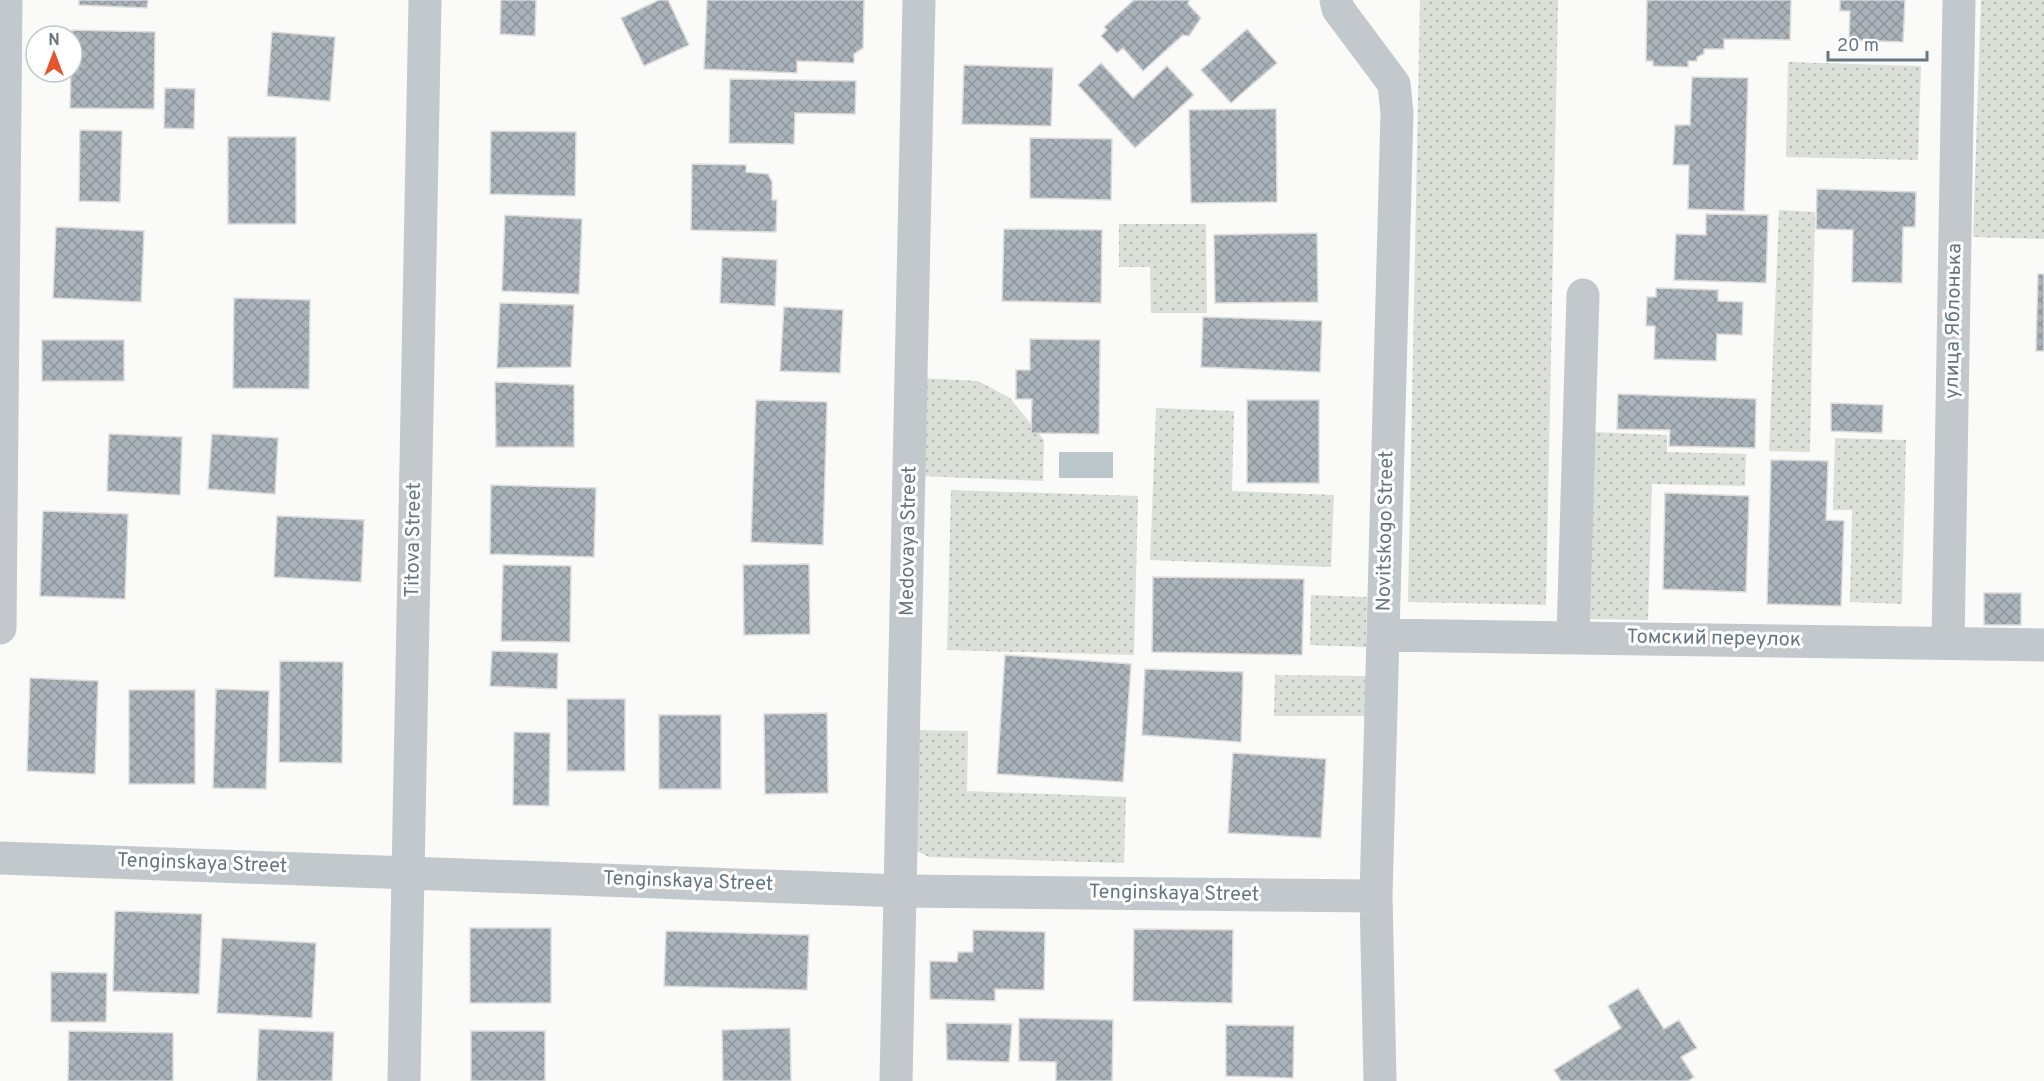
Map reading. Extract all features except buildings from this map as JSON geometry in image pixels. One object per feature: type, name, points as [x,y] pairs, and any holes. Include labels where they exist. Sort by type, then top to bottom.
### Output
[{"type":"street","points":[[0,628],[6,0]]},
{"type":"street","name":"Titova Street","points":[[404,1081],[426,0]]},
{"type":"street","name":"Medovaya Street","points":[[896,1081],[920,0]]},
{"type":"street","name":"Novitskogo Street","points":[[1336,0],[1338,9],[1394,84],[1397,113],[1376,896],[1380,1081]]},
{"type":"street","name":"улица Яблонька","points":[[1948,643],[1959,0]]},
{"type":"street","points":[[1573,636],[1584,295]]},
{"type":"street","name":"Томский переулок","points":[[1383,635],[1573,636],[2044,645]]},
{"type":"street","name":"Tenginskaya Street","points":[[0,858],[408,871],[902,891],[1376,896]]},
{"type":"shaded area","points":[[1420,0],[1558,0],[1546,605],[1408,602]]},
{"type":"shaded area","points":[[1981,0],[2044,0],[2044,239],[1973,237]]},
{"type":"shaded area","points":[[1788,62],[1921,66],[1918,160],[1786,157]]},
{"type":"shaded area","points":[[1779,210],[1815,212],[1810,452],[1769,451]]},
{"type":"shaded area","points":[[1119,224],[1206,224],[1207,313],[1151,313],[1150,267],[1119,267]]},
{"type":"shaded area","points":[[922,378],[978,381],[1010,398],[1044,440],[1043,481],[919,476]]},
{"type":"shaded area","points":[[1156,408],[1234,411],[1232,491],[1334,495],[1331,567],[1150,560]]},
{"type":"shaded area","points":[[1593,432],[1667,435],[1667,452],[1746,454],[1745,486],[1652,484],[1648,620],[1587,619]]},
{"type":"shaded area","points":[[1835,438],[1906,440],[1902,604],[1850,602],[1852,510],[1833,510]]},
{"type":"shaded area","points":[[1059,452],[1113,452],[1113,478],[1059,478]]},
{"type":"shaded area","points":[[951,490],[1138,496],[1134,655],[947,650]]},
{"type":"shaded area","points":[[1311,595],[1367,597],[1366,647],[1310,645]]},
{"type":"shaded area","points":[[1275,675],[1367,676],[1367,716],[1274,716]]},
{"type":"shaded area","points":[[913,730],[968,731],[967,791],[1126,797],[1124,863],[929,857],[913,849]]}]
